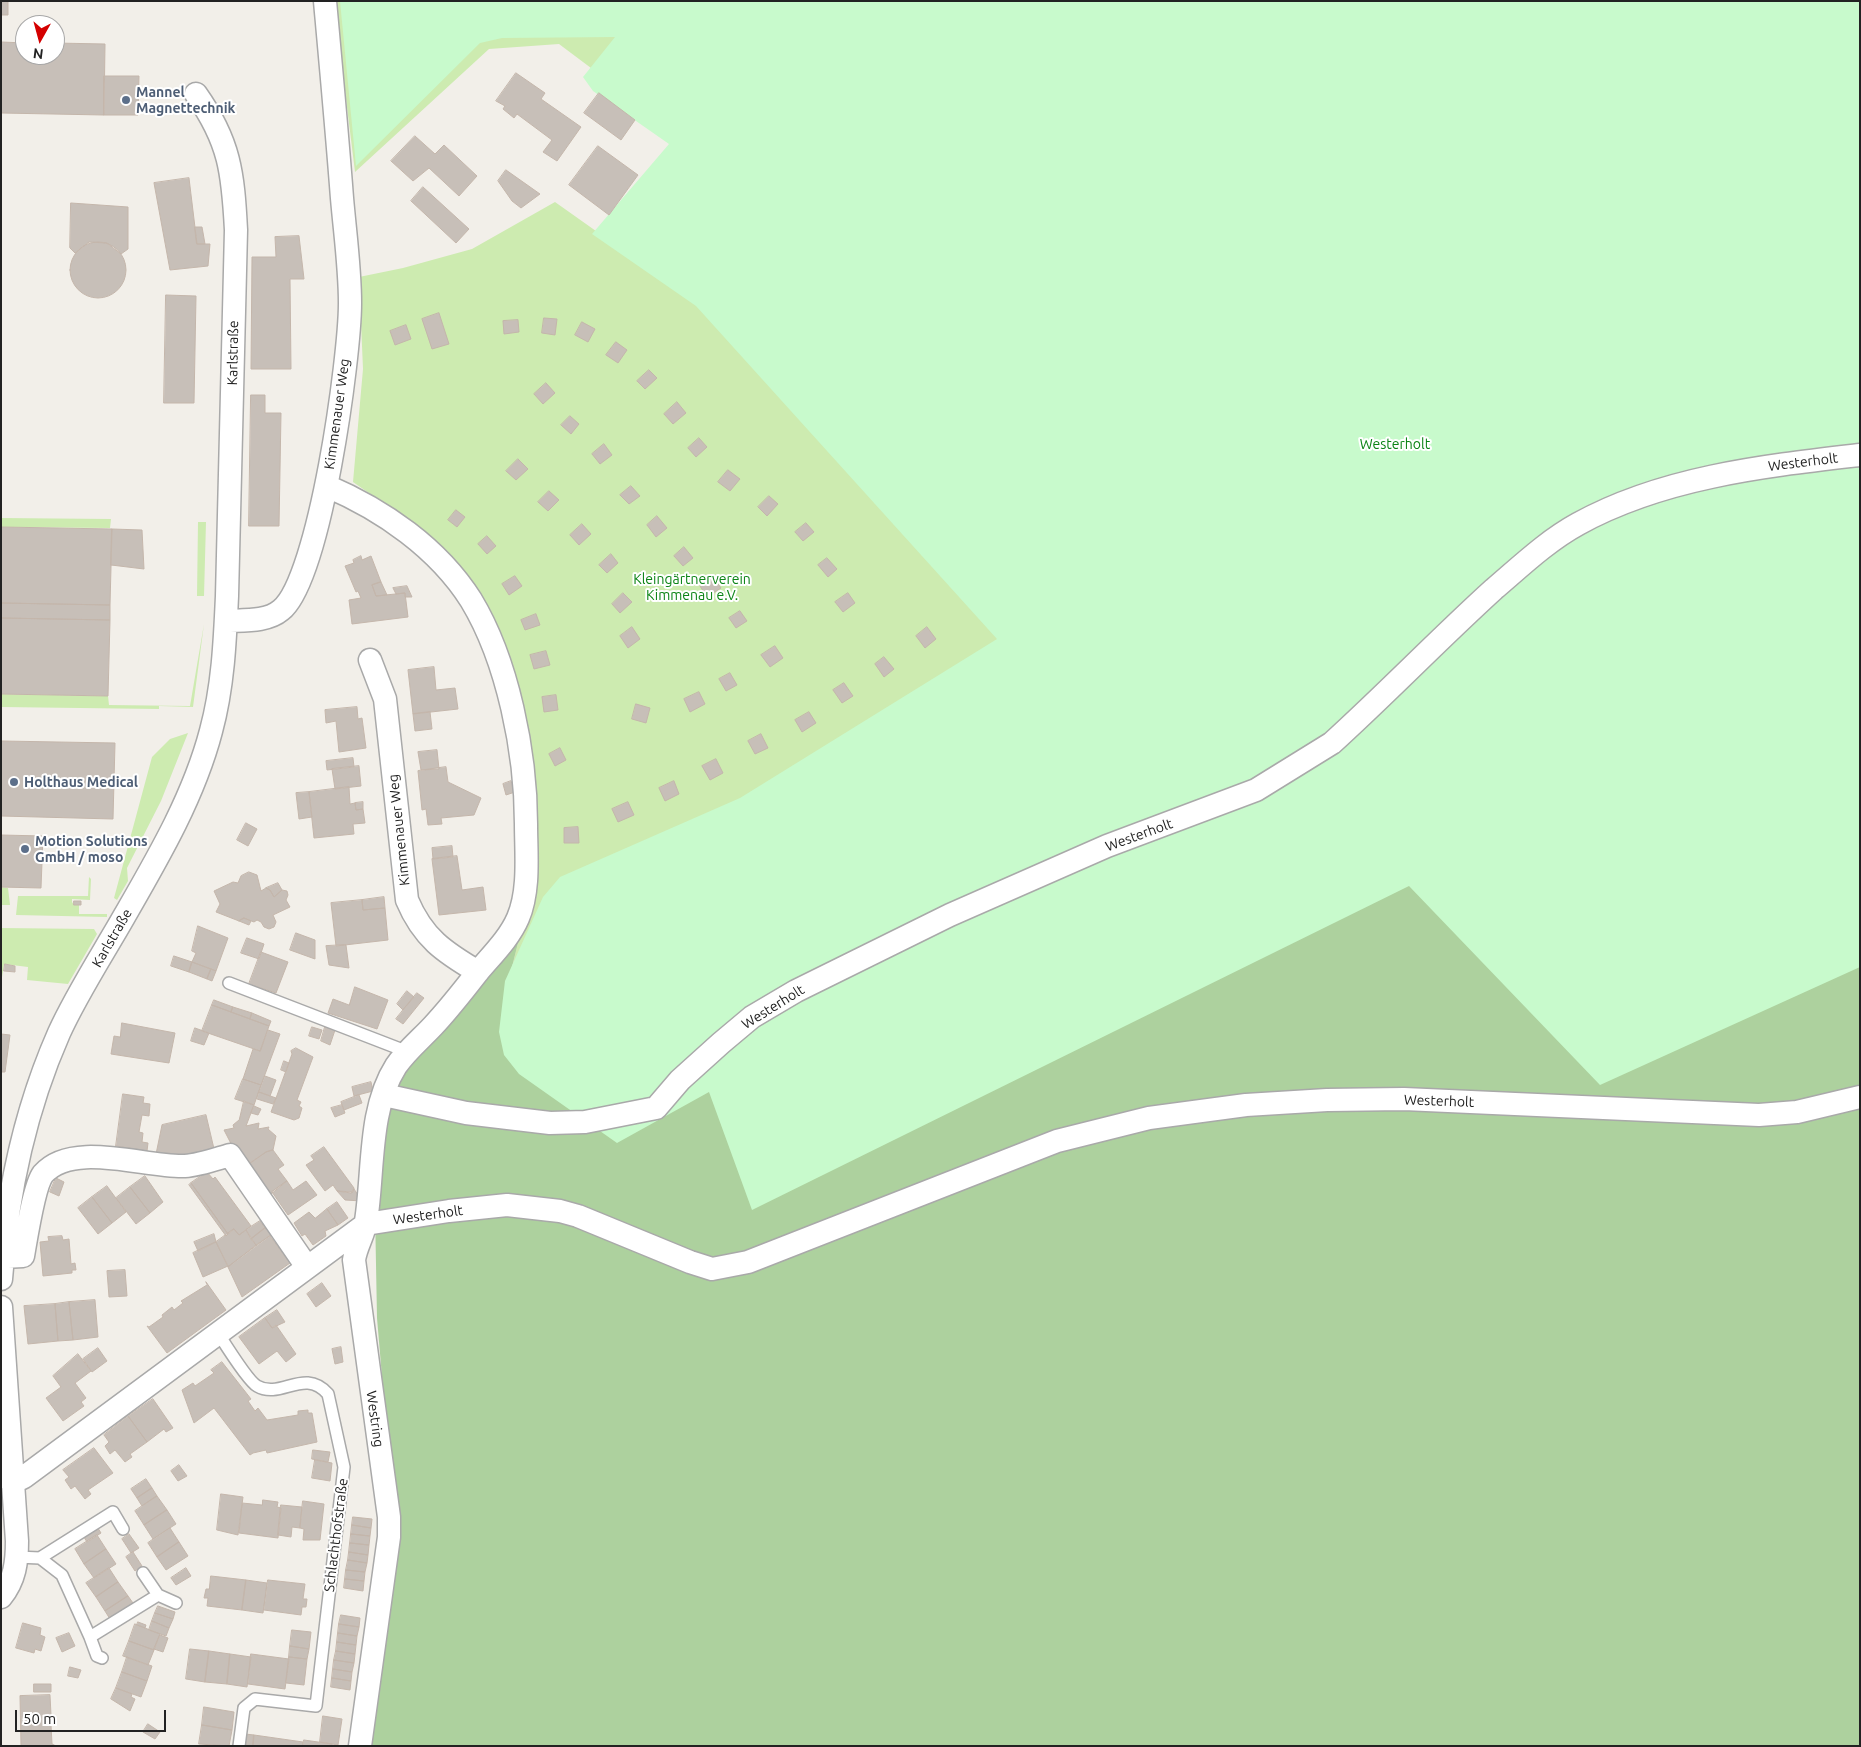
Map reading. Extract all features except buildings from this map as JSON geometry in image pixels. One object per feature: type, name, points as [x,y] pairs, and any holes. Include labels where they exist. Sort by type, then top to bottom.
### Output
[{"type":"street","name":"Kimmenauer Weg","points":[[324,1],[350,305],[342,384],[326,486],[346,494],[399,526],[446,568],[474,607],[494,653],[511,701],[517,724],[526,798],[527,842],[524,896],[513,927],[436,1023],[396,1067],[384,1095]]},
{"type":"street","name":"Karlstraße","points":[[2,1268],[22,1143],[34,1099],[59,1033],[156,861],[197,774],[212,730],[218,700],[226,621],[236,230],[233,178],[222,136],[196,94]]},
{"type":"street","name":"Westerholt","points":[[384,1095],[466,1113],[550,1123],[585,1122],[656,1108],[680,1080],[721,1042],[752,1017],[796,991],[950,915],[1098,850],[1256,790],[1309,759],[1332,743],[1457,623],[1522,564],[1550,542],[1578,524],[1613,507],[1718,475],[1762,467],[1860,455]]},
{"type":"street","points":[[226,621],[268,617],[286,606],[300,582],[314,542],[326,486]]},
{"type":"street","name":"Kimmenauer Weg","points":[[370,660],[385,699],[407,900],[415,920],[430,939],[451,956],[478,972]]},
{"type":"street","name":"Westring","points":[[360,1746],[389,1531],[354,1260],[356,1246],[366,1224],[376,1134],[384,1095]]},
{"type":"street","name":"Westerholt","points":[[366,1224],[449,1211],[507,1205],[551,1210],[578,1216],[690,1262],[712,1268],[748,1262],[1057,1141],[1149,1118],[1246,1105],[1327,1100],[1394,1099],[1759,1115],[1797,1112],[1860,1097]]},
{"type":"street","name":"Karlstraße","points":[[2,1268],[23,1256],[37,1190],[43,1174],[65,1160],[94,1158],[186,1166],[230,1155],[307,1267]]},
{"type":"street","points":[[12,1483],[24,1477],[366,1224]]},
{"type":"street","points":[[1,1306],[17,1557],[10,1586],[1,1597]]},
{"type":"lane","points":[[229,983],[408,1052]]},
{"type":"lane","name":"Schlachthofstraße","points":[[218,1333],[255,1385],[267,1390],[308,1382],[320,1384],[328,1394],[344,1467],[316,1706],[255,1699],[244,1708],[239,1746]]},
{"type":"lane","points":[[17,1557],[40,1558],[113,1512],[123,1529]]},
{"type":"lane","points":[[40,1558],[62,1575],[97,1656],[102,1658]]},
{"type":"lane","points":[[143,1573],[158,1594],[176,1603]]},
{"type":"lane","points":[[90,1637],[158,1594]]},
{"type":"green space","name":"Kleingärtnerverein Kimmenau e.V.","points":[[334,1],[1860,1],[1860,167],[508,983],[524,919],[535,809],[464,571],[425,532],[353,482],[363,369],[359,277],[403,268],[472,249],[555,202],[627,253],[699,149],[559,44],[489,49],[355,172]]},
{"type":"green space","name":"Westerholt","points":[[340,1],[1860,1],[1860,967],[1600,1085],[1409,886],[752,1210],[709,1092],[617,1143],[519,1074],[504,1055],[499,1032],[505,981],[543,897],[560,877],[740,798],[997,639],[696,306],[592,234],[669,144],[593,91],[583,77],[615,37],[502,38],[480,43],[356,166]]},
{"type":"green space","points":[[1,518],[111,519],[110,528],[1,527]]},
{"type":"green space","points":[[198,522],[206,522],[204,596],[197,596]]},
{"type":"green space","points":[[204,624],[193,707],[159,706],[159,709],[1,707],[1,694],[108,696],[109,705],[190,706]]},
{"type":"green space","points":[[188,733],[161,801],[127,868],[128,881],[117,900],[114,898],[152,757],[170,739]]},
{"type":"green space","points":[[89,877],[91,879],[90,900],[72,899],[72,902],[74,905],[79,905],[79,914],[107,914],[107,917],[16,915],[18,896],[88,896]]},
{"type":"green space","points":[[1413,880],[1860,959],[1860,1746],[371,1746],[394,1518],[377,1318],[375,1211],[388,1111],[401,1077],[524,919],[508,983],[712,1084]]},
{"type":"green space","points":[[1,887],[8,888],[10,905],[1,905]]},
{"type":"green space","points":[[1,928],[94,929],[97,934],[68,984],[27,980],[28,967],[4,964],[1,984]]},
{"type":"place","name":"Mannel Magnettechnik","points":[[126,100]]},
{"type":"place","name":"Holthaus Medical","points":[[14,782]]},
{"type":"place","name":"Motion Solutions GmbH / moso","points":[[25,849]]}]
